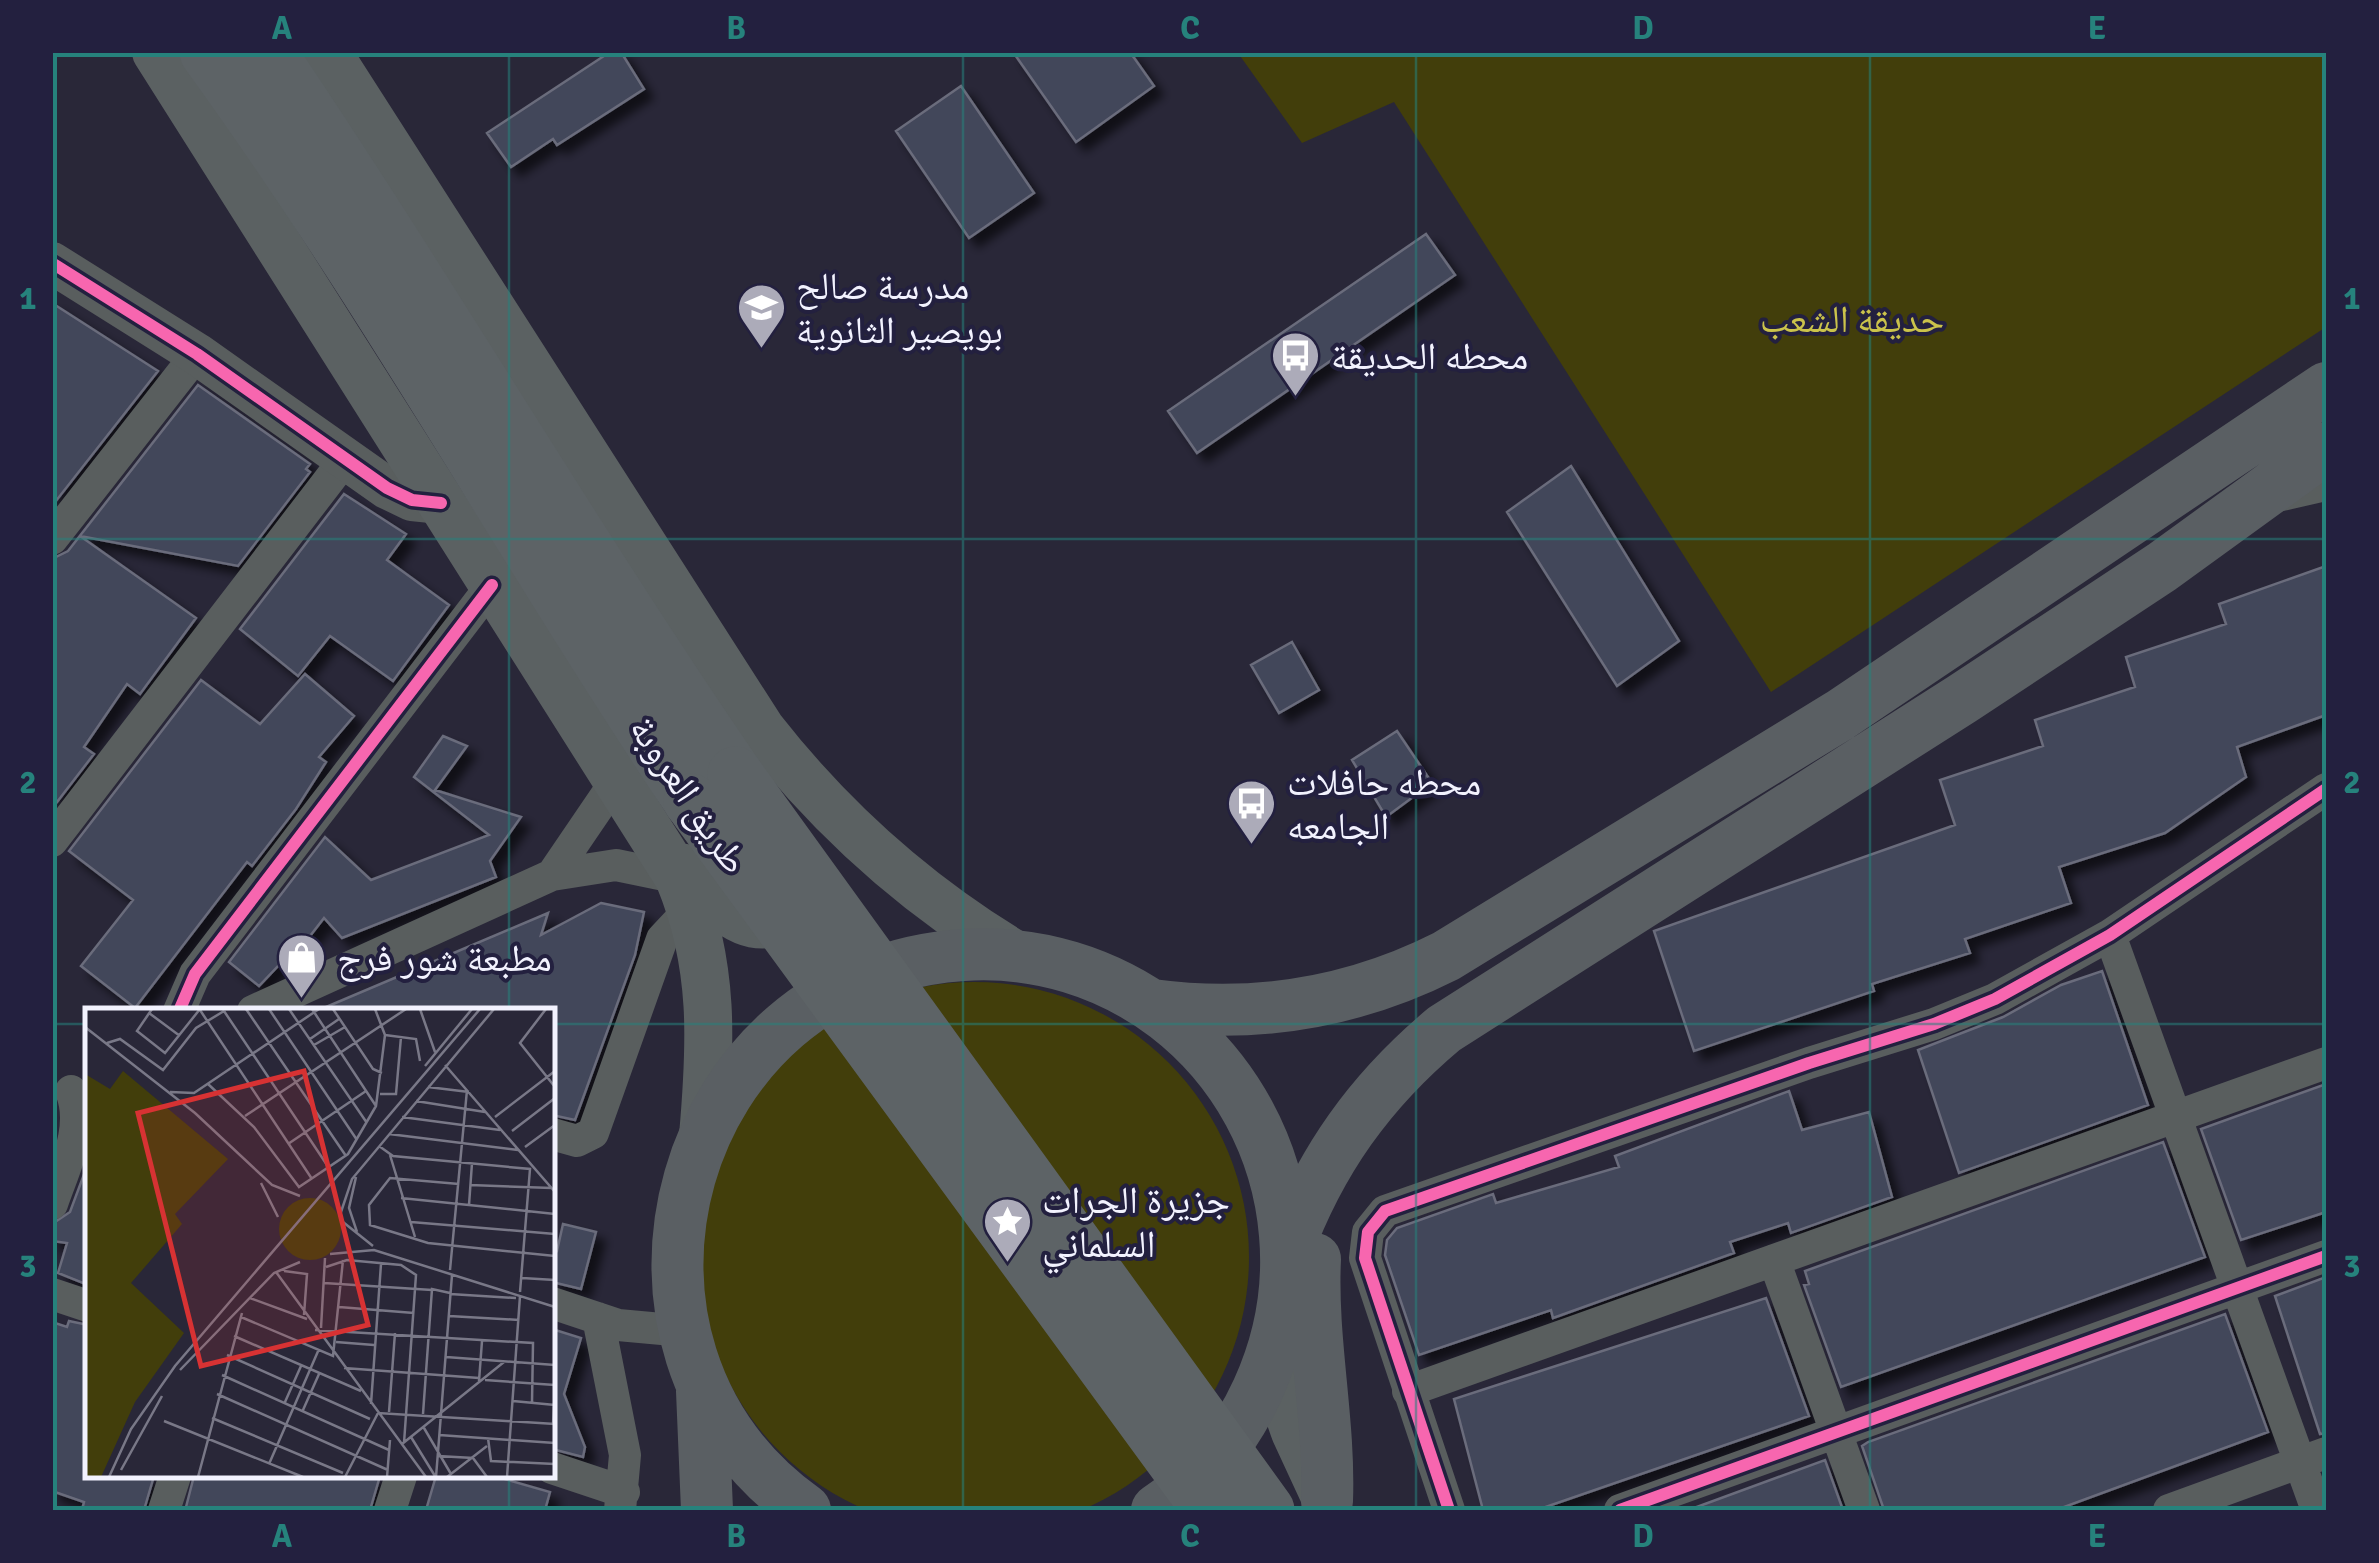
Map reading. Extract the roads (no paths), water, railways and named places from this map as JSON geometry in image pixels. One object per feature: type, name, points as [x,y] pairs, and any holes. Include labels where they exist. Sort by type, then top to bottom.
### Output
[{"type":"highway","name":"طريق العروبة","points":[[207,52],[367,286],[550,585],[713,787],[1268,1510]]},
{"type":"highway","name":"طريق العروبة","points":[[268,52],[416,276],[600,572],[713,787],[1210,1510]]},
{"type":"main road","points":[[156,52],[618,778],[678,879],[711,1003],[703,1136]]},
{"type":"main road","points":[[327,52],[738,696],[811,791],[908,881],[1016,956]]},
{"type":"main road","points":[[1152,1006],[1253,1011],[1320,1002],[1385,984],[1446,956],[1840,715],[2326,388]]},
{"type":"main road","points":[[1287,1253],[1332,1153],[1380,1088],[1444,1029],[1573,942],[1962,699],[2326,448]]},
{"type":"main road","points":[[678,879],[732,916],[764,924],[781,921],[809,905],[825,878],[828,847],[811,791]]},
{"type":"main road","points":[[805,1510],[739,1448],[702,1385],[678,1298],[677,1232],[690,1167],[719,1104],[761,1048],[830,994],[912,962],[964,954],[1016,956],[1087,972],[1152,1006],[1207,1053],[1250,1112],[1277,1180],[1287,1253],[1280,1326],[1270,1360],[1238,1426],[1217,1456],[1157,1510]]},
{"type":"main road","points":[[1330,1506],[1328,1433],[1314,1280],[1320,1209],[1332,1153]]},
{"type":"main road","points":[[1270,1360],[1295,1432],[1330,1506]]},
{"type":"main road","points":[[702,1385],[707,1510]]},
{"type":"street","points":[[52,263],[197,354],[399,495],[441,503]]},
{"type":"street","points":[[52,539],[197,354]]},
{"type":"street","points":[[52,842],[346,458]]},
{"type":"street","points":[[2254,501],[2326,485]]},
{"type":"street","points":[[180,1008],[195,974],[492,584]]},
{"type":"street","points":[[552,875],[618,778]]},
{"type":"street","points":[[1449,1510],[1365,1258],[1368,1232],[1385,1210],[1772,1075],[1934,1024],[1995,999],[2110,934],[2326,790]]},
{"type":"street","points":[[258,1008],[552,875],[616,865],[678,879],[662,939],[593,1133],[576,1141],[555,1135]]},
{"type":"street","points":[[2110,934],[2237,1288],[2313,1458],[2316,1510]]},
{"type":"street","points":[[1408,1391],[2326,1062]]},
{"type":"street","points":[[52,1204],[80,1144],[78,1111],[70,1091]]},
{"type":"street","points":[[1620,1510],[2326,1256]]},
{"type":"street","points":[[1774,1260],[1864,1510]]},
{"type":"street","points":[[52,1294],[85,1305]]},
{"type":"street","points":[[555,1303],[640,1329],[684,1331]]},
{"type":"street","points":[[555,1469],[622,1501],[622,1437],[598,1318]]},
{"type":"street","points":[[2169,1510],[2313,1458]]},
{"type":"street","points":[[164,1510],[174,1478]]},
{"type":"street","points":[[390,1510],[400,1478]]},
{"type":"place","name":"مدرسة صالح بويصير الثانوية","points":[[761,350]]},
{"type":"place","name":"محطه الحديقة","points":[[1296,398]]},
{"type":"place","name":"محطه حافلات الجامعه","points":[[1252,846]]},
{"type":"place","name":"مطبعة شور فرج","points":[[302,1000]]},
{"type":"place","name":"جزيرة الجرات السلماني","points":[[1007,1264]]},
{"type":"park label","name":"حديقة الشعب","points":[[1852,319]]}]
